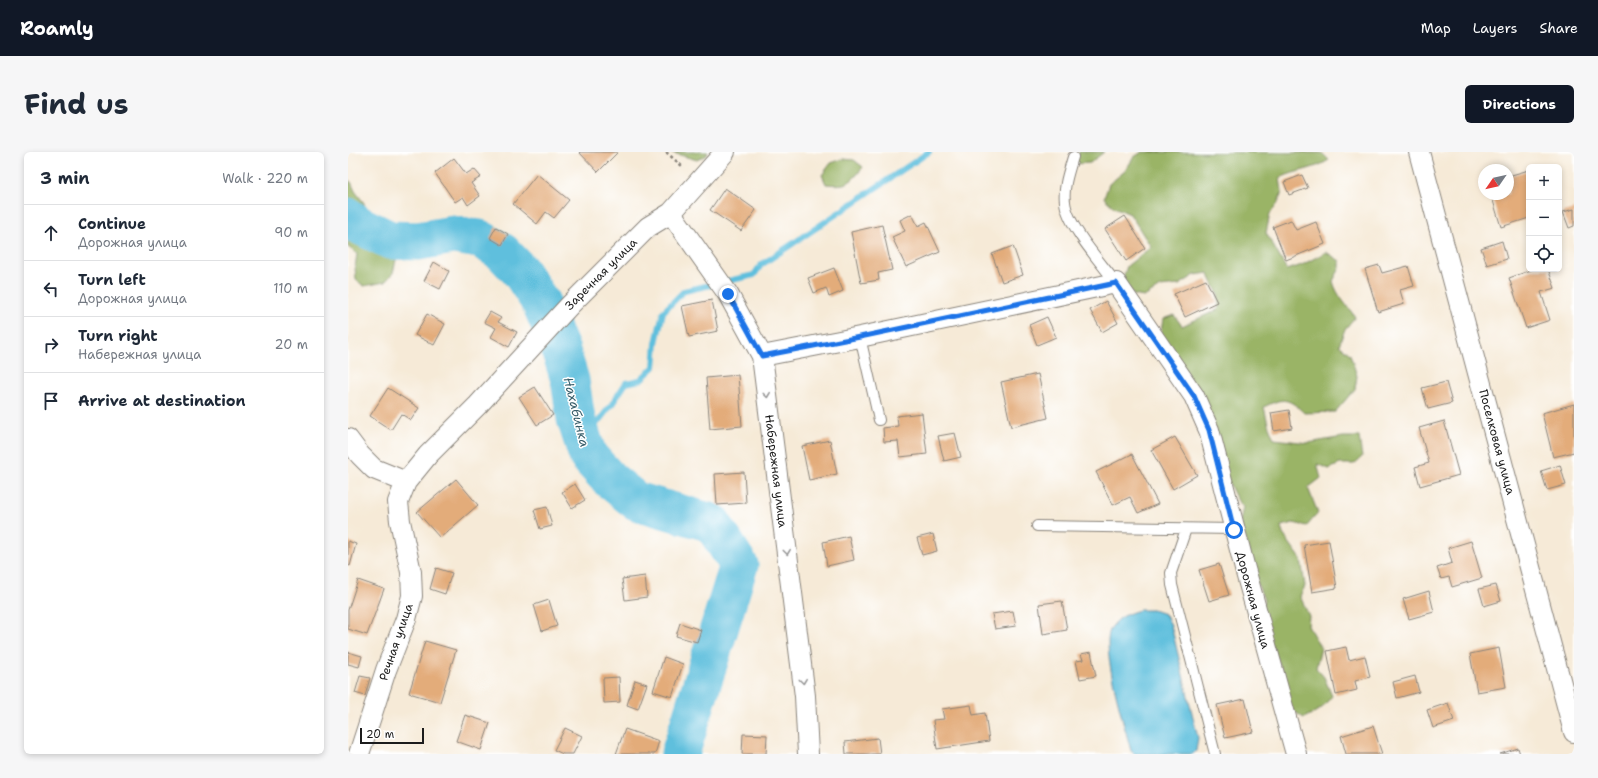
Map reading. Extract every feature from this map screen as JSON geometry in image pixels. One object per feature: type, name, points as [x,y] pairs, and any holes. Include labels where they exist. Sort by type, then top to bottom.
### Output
[{"type":"street","name":"Заречная улица","points":[[535,341],[648,227],[671,213],[725,152]]},
{"type":"street","name":"Поселковая улица","points":[[1419,152],[1574,732]]},
{"type":"street","name":"Набережная улица","points":[[671,213],[728,294],[762,356],[805,696],[808,754]]},
{"type":"street","points":[[762,356],[1116,283]]},
{"type":"street","name":"Дорожная улица","points":[[1116,283],[1194,396],[1209,430],[1234,530],[1296,754]]},
{"type":"street","name":"Речная улица","points":[[358,754],[386,670],[406,619],[412,596],[411,572],[400,521],[398,502],[406,482],[428,455],[478,405],[535,341]]},
{"type":"street","points":[[348,440],[374,469],[406,482]]},
{"type":"lane","points":[[1073,156],[1067,179],[1065,203],[1072,223],[1116,283]]},
{"type":"lane","points":[[860,337],[880,420]]},
{"type":"lane","points":[[1037,526],[1234,530]]},
{"type":"lane","points":[[1186,528],[1171,573],[1172,585],[1215,754]]},
{"type":"green space","points":[[670,152],[708,152],[707,155],[697,160]]},
{"type":"green space","points":[[1079,152],[1104,152],[1090,163],[1074,164]]},
{"type":"green space","points":[[1142,152],[1322,153],[1329,160],[1317,166],[1280,178],[1282,192],[1278,203],[1270,214],[1266,233],[1287,270],[1302,265],[1326,252],[1340,261],[1340,268],[1333,281],[1339,296],[1355,317],[1345,329],[1339,345],[1350,354],[1357,376],[1355,389],[1335,412],[1304,413],[1294,404],[1286,401],[1276,402],[1264,407],[1268,424],[1274,439],[1308,443],[1343,437],[1359,437],[1362,457],[1354,464],[1340,464],[1329,469],[1317,464],[1321,478],[1308,488],[1318,513],[1307,526],[1293,523],[1281,526],[1283,534],[1301,559],[1305,586],[1300,596],[1309,616],[1308,626],[1321,648],[1316,668],[1324,677],[1332,696],[1321,709],[1304,718],[1292,710],[1286,699],[1286,680],[1260,617],[1264,600],[1258,585],[1240,522],[1243,507],[1236,498],[1160,338],[1163,319],[1174,315],[1182,326],[1219,309],[1218,294],[1208,273],[1195,275],[1179,285],[1160,287],[1144,297],[1133,295],[1122,281],[1127,266],[1151,247],[1130,214],[1114,207],[1104,198],[1109,184],[1125,171],[1134,157]]},
{"type":"green space","points":[[843,159],[854,160],[863,167],[848,183],[839,185],[826,184],[822,175],[831,163]]},
{"type":"green space","points":[[348,180],[351,182],[355,191],[364,203],[367,219],[379,229],[391,248],[396,260],[393,273],[385,282],[364,286],[356,280],[355,267],[357,254],[348,247]]},
{"type":"water","points":[[1140,610],[1153,610],[1165,614],[1171,625],[1198,738],[1196,751],[1192,754],[1135,754],[1131,751],[1111,671],[1108,640],[1110,630],[1119,619],[1127,614]]},
{"type":"building","points":[[579,152],[618,152],[598,172]]},
{"type":"building","points":[[454,158],[466,174],[474,169],[481,177],[471,183],[480,196],[468,205],[463,197],[455,202],[435,173]]},
{"type":"building","points":[[1526,171],[1526,219],[1501,227],[1493,200],[1514,200],[1514,174]]},
{"type":"building","points":[[537,174],[569,200],[554,218],[546,212],[537,224],[513,204]]},
{"type":"building","points":[[1302,175],[1308,188],[1289,195],[1284,182]]},
{"type":"building","points":[[725,188],[756,210],[741,231],[710,210]]},
{"type":"building","points":[[1574,209],[1574,226],[1569,228],[1563,212]]},
{"type":"building","points":[[912,214],[918,226],[926,222],[940,252],[906,267],[892,237],[905,231],[900,220]]},
{"type":"building","points":[[1125,216],[1145,248],[1126,261],[1105,229]]},
{"type":"building","points":[[1291,220],[1296,230],[1316,222],[1325,244],[1286,260],[1273,227]]},
{"type":"building","points":[[882,225],[892,270],[878,273],[879,280],[861,283],[851,232]]},
{"type":"building","points":[[496,227],[508,234],[502,245],[490,238]]},
{"type":"building","points":[[1502,241],[1507,259],[1487,265],[1481,248]]},
{"type":"building","points":[[1013,246],[1023,275],[1002,282],[992,254]]},
{"type":"building","points":[[434,262],[449,271],[440,289],[424,281]]},
{"type":"building","points":[[1379,265],[1382,273],[1408,266],[1414,286],[1400,290],[1404,304],[1378,312],[1365,269]]},
{"type":"building","points":[[834,268],[843,291],[829,297],[826,288],[814,293],[808,278]]},
{"type":"building","points":[[1526,272],[1549,272],[1555,288],[1541,292],[1550,320],[1526,328],[1509,278]]},
{"type":"building","points":[[1206,280],[1217,302],[1185,317],[1174,294]]},
{"type":"building","points":[[712,300],[718,331],[689,337],[682,306]]},
{"type":"building","points":[[1106,301],[1118,323],[1102,332],[1090,310]]},
{"type":"building","points":[[490,312],[501,318],[498,322],[517,332],[509,347],[491,337],[496,328],[484,322]]},
{"type":"building","points":[[427,314],[445,324],[434,345],[415,335]]},
{"type":"building","points":[[1047,317],[1056,337],[1037,345],[1029,325]]},
{"type":"building","points":[[1038,374],[1048,418],[1011,427],[1001,382]]},
{"type":"building","points":[[738,375],[742,426],[710,429],[706,378]]},
{"type":"building","points":[[1446,382],[1452,403],[1428,409],[1422,388]]},
{"type":"building","points":[[535,387],[553,415],[537,425],[519,397]]},
{"type":"building","points":[[388,388],[419,408],[411,420],[401,414],[391,430],[370,416]]},
{"type":"building","points":[[1574,404],[1574,452],[1553,457],[1542,413]]},
{"type":"building","points":[[1289,410],[1292,428],[1274,431],[1271,413]]},
{"type":"building","points":[[922,413],[927,454],[900,457],[898,441],[884,442],[883,428],[898,426],[897,416]]},
{"type":"building","points":[[1444,421],[1459,475],[1420,486],[1415,467],[1429,463],[1419,428]]},
{"type":"building","points":[[955,433],[961,457],[944,461],[938,436]]},
{"type":"building","points":[[1175,437],[1197,475],[1173,489],[1151,450]]},
{"type":"building","points":[[830,440],[837,474],[809,480],[802,446]]},
{"type":"building","points":[[1132,454],[1158,504],[1138,513],[1130,497],[1113,505],[1096,472]]},
{"type":"building","points":[[1560,465],[1566,485],[1547,490],[1541,471]]},
{"type":"building","points":[[744,472],[746,503],[717,505],[715,474]]},
{"type":"building","points":[[456,479],[478,505],[440,538],[417,512]]},
{"type":"building","points":[[575,484],[585,500],[572,508],[562,492]]},
{"type":"building","points":[[547,507],[552,526],[540,529],[534,510]]},
{"type":"building","points":[[933,534],[937,551],[922,555],[917,538]]},
{"type":"building","points":[[849,536],[854,560],[827,566],[823,542]]},
{"type":"building","points":[[348,541],[356,544],[350,566],[348,565]]},
{"type":"building","points":[[1329,541],[1337,588],[1312,592],[1304,545]]},
{"type":"building","points":[[1471,541],[1482,578],[1452,587],[1449,577],[1441,579],[1437,568],[1452,563],[1448,548]]},
{"type":"building","points":[[1219,564],[1229,595],[1209,601],[1199,570]]},
{"type":"building","points":[[436,568],[452,573],[445,594],[430,589]]},
{"type":"building","points":[[645,576],[647,597],[625,600],[622,579]]},
{"type":"building","points":[[358,580],[384,589],[367,635],[348,629],[348,610]]},
{"type":"building","points":[[1496,585],[1501,601],[1484,606],[1479,589]]},
{"type":"building","points":[[1429,591],[1434,612],[1409,619],[1403,599]]},
{"type":"building","points":[[549,600],[557,626],[542,631],[534,605]]},
{"type":"building","points":[[1062,601],[1067,630],[1043,634],[1039,604]]},
{"type":"building","points":[[1013,611],[1016,626],[995,629],[992,614]]},
{"type":"building","points":[[680,623],[701,630],[697,642],[676,636]]},
{"type":"building","points":[[425,641],[456,650],[440,702],[409,693]]},
{"type":"building","points":[[1346,647],[1349,660],[1365,656],[1370,677],[1355,681],[1357,690],[1336,695],[1327,651]]},
{"type":"building","points":[[1499,648],[1506,687],[1477,692],[1470,654]]},
{"type":"building","points":[[348,652],[362,656],[359,667],[348,664]]},
{"type":"building","points":[[1091,652],[1096,676],[1080,679],[1076,661],[1083,660],[1081,654]]},
{"type":"building","points":[[664,657],[683,664],[672,697],[653,691]]},
{"type":"building","points":[[360,676],[370,678],[365,696],[355,693]]},
{"type":"building","points":[[1415,676],[1419,692],[1397,698],[1393,682]]},
{"type":"building","points":[[619,677],[620,702],[604,703],[603,678]]},
{"type":"building","points":[[635,680],[647,684],[638,709],[627,705]]},
{"type":"building","points":[[1245,699],[1253,732],[1225,738],[1217,705]]},
{"type":"building","points":[[1448,703],[1454,721],[1433,728],[1427,710]]},
{"type":"building","points":[[971,705],[973,715],[985,713],[989,741],[937,749],[933,720],[944,719],[942,709]]},
{"type":"building","points":[[465,715],[490,723],[481,750],[456,741]]},
{"type":"building","points":[[1373,726],[1382,754],[1346,754],[1341,736]]},
{"type":"building","points":[[565,728],[582,736],[573,754],[563,754],[554,750]]},
{"type":"building","points":[[625,729],[659,741],[655,754],[616,754]]},
{"type":"building","points":[[743,734],[767,735],[766,754],[742,754]]},
{"type":"building","points":[[878,738],[880,754],[846,754],[845,742]]},
{"type":"building","points":[[1518,748],[1520,754],[1500,754]]},
{"type":"waterway","points":[[583,441],[612,404],[626,383],[640,380],[654,367],[656,343],[663,312],[684,291],[754,275],[761,265],[929,152]]},
{"type":"waterway","name":"Нахабинка","points":[[348,217],[359,225],[390,240],[418,241],[453,235],[480,239],[502,252],[520,271],[541,303],[561,351],[570,380],[576,419],[588,456],[609,479],[636,501],[712,523],[739,565],[680,754]]},
{"type":"route","points":[[728,294],[762,356],[1116,283],[1194,396],[1209,430],[1234,530]]}]
